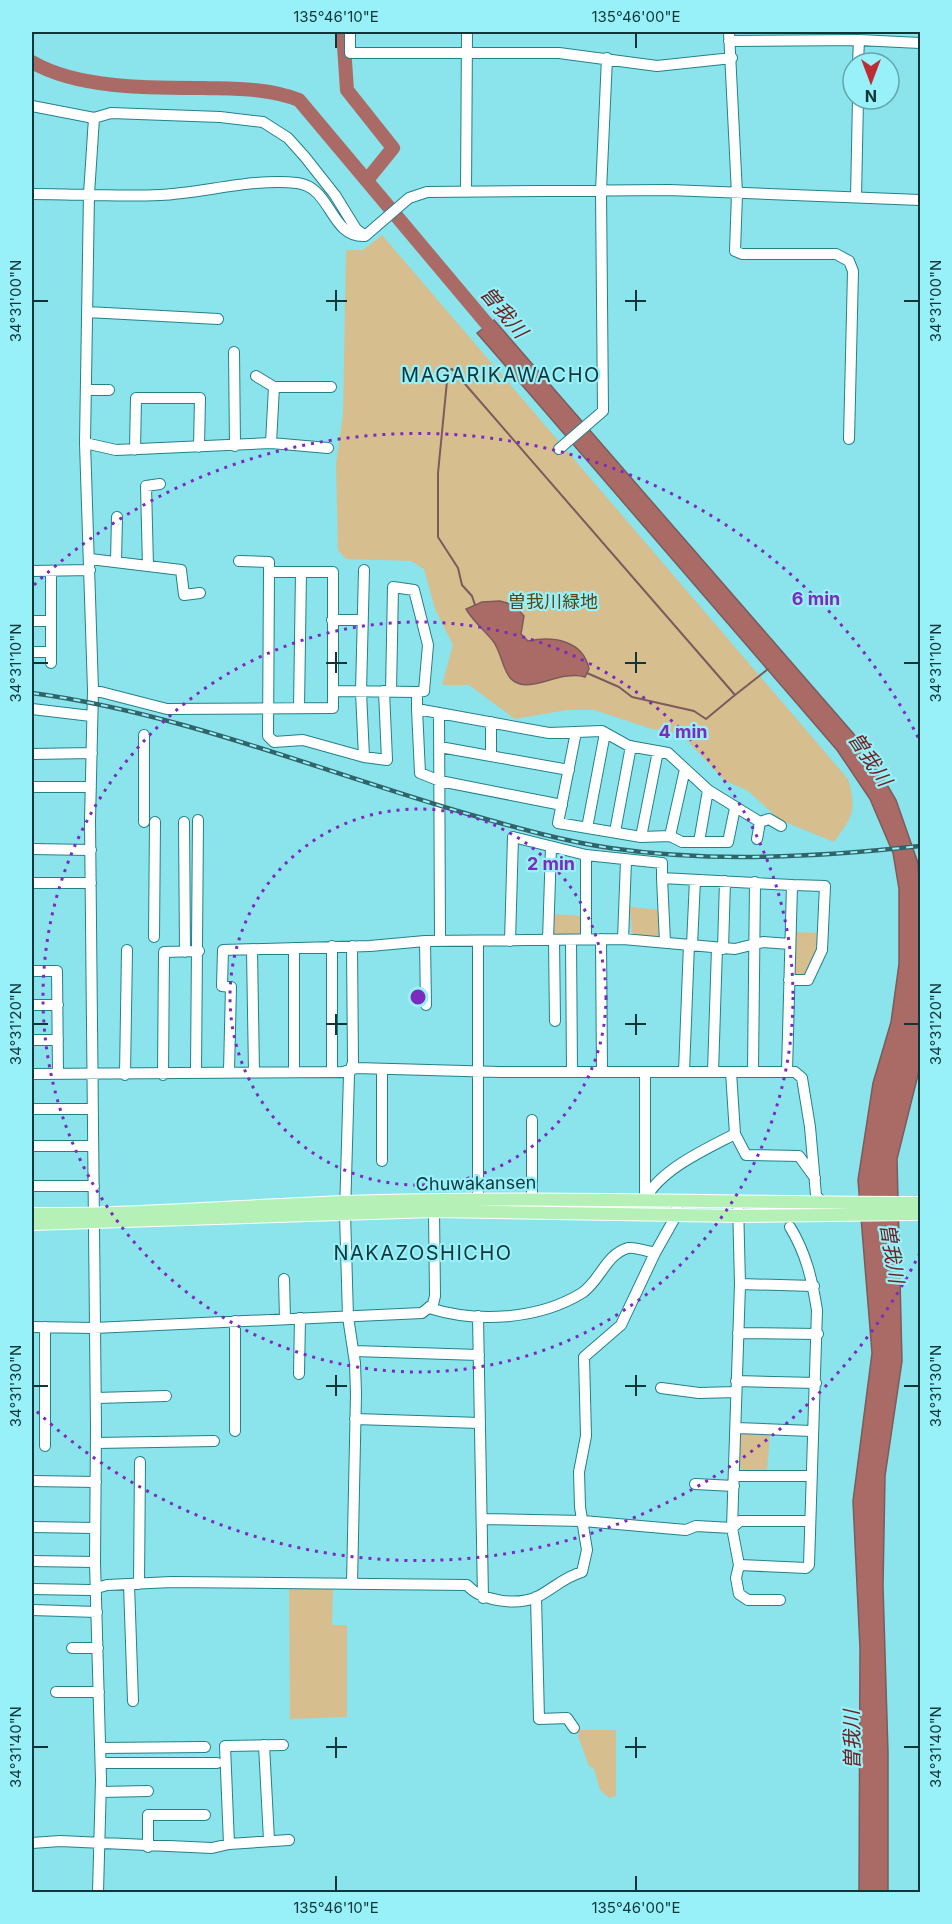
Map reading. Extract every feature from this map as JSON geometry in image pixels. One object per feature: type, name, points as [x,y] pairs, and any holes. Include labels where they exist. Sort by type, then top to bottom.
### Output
[{"type":"main road","name":"Chuwakansen","points":[[32,1224],[478,1200],[532,1199],[645,1207],[677,1214],[738,1216],[826,1207]]},
{"type":"main road","name":"Chuwakansen","points":[[345,1208],[434,1211],[645,1207],[677,1201],[916,1209]]},
{"type":"main road","name":"Chuwakansen","points":[[32,1214],[94,1219]]},
{"type":"street","points":[[350,32],[350,53],[559,53],[657,66],[732,58]]},
{"type":"street","points":[[466,191],[469,54],[467,32]]},
{"type":"street","points":[[849,439],[853,271],[849,261],[836,254],[742,254],[735,251],[737,194],[732,58],[729,36],[921,43]]},
{"type":"street","points":[[859,40],[859,51]]},
{"type":"street","points":[[559,449],[603,411],[601,191],[607,58]]},
{"type":"street","points":[[32,106],[94,118],[111,113],[220,117],[263,122],[288,138],[335,195],[356,229],[367,234]]},
{"type":"street","points":[[856,197],[858,111]]},
{"type":"street","points":[[94,118],[89,194],[85,443],[93,690],[91,883],[96,1398],[95,1562],[101,1763],[98,1893]]},
{"type":"street","points":[[32,194],[159,195],[296,183],[314,189],[322,197],[343,230],[355,237],[367,234],[409,198],[426,192],[601,191],[921,200]]},
{"type":"street","points":[[87,312],[218,319]]},
{"type":"street","points":[[234,352],[235,446]]},
{"type":"street","points":[[256,376],[274,387],[331,387]]},
{"type":"street","points":[[271,443],[274,387]]},
{"type":"street","points":[[86,390],[109,390]]},
{"type":"street","points":[[135,450],[136,398],[200,398],[199,447]]},
{"type":"street","points":[[85,443],[116,450],[271,443],[328,448]]},
{"type":"street","points":[[148,566],[146,486],[160,484]]},
{"type":"street","points":[[116,562],[117,517]]},
{"type":"street","points":[[90,559],[181,570],[184,595],[200,593]]},
{"type":"street","points":[[240,561],[269,562],[268,736],[274,742],[303,740],[364,757],[387,760],[387,691],[393,587],[414,590],[428,645],[424,691],[417,692],[387,691],[361,692],[333,691]]},
{"type":"street","points":[[32,571],[90,570]]},
{"type":"street","points":[[364,570],[361,692],[364,757]]},
{"type":"street","points":[[32,652],[51,657],[51,571]]},
{"type":"street","points":[[93,690],[167,709],[333,708],[333,572],[269,572]]},
{"type":"street","points":[[299,708],[301,572]]},
{"type":"street","points":[[332,620],[362,620]]},
{"type":"street","points":[[32,621],[51,621]]},
{"type":"street","points":[[417,692],[420,773],[440,781],[561,805]]},
{"type":"street","points":[[32,709],[91,716]]},
{"type":"street","points":[[417,710],[549,733],[605,733],[631,746],[669,753],[708,790],[735,808],[760,822],[769,819],[781,826]]},
{"type":"street","points":[[439,713],[440,940]]},
{"type":"street","points":[[491,755],[492,722]]},
{"type":"street","points":[[576,732],[558,823],[641,837],[670,836],[682,842],[728,842],[735,808]]},
{"type":"street","points":[[587,828],[605,733]]},
{"type":"street","points":[[144,735],[154,937]]},
{"type":"street","points":[[615,832],[631,746]]},
{"type":"street","points":[[440,747],[569,770]]},
{"type":"street","points":[[641,837],[658,751]]},
{"type":"street","points":[[32,754],[92,753]]},
{"type":"street","points":[[670,836],[685,770]]},
{"type":"street","points":[[32,787],[91,787]]},
{"type":"street","points":[[699,842],[708,790]]},
{"type":"street","points":[[196,1072],[199,951],[198,820]]},
{"type":"street","points":[[184,822],[185,952]]},
{"type":"street","points":[[757,839],[760,822]]},
{"type":"street","points":[[510,941],[513,837],[586,855],[662,863],[665,942]]},
{"type":"street","points":[[551,847],[551,940],[555,1021]]},
{"type":"street","points":[[32,849],[91,850]]},
{"type":"street","points":[[586,855],[586,939]]},
{"type":"street","points":[[623,939],[626,861]]},
{"type":"street","points":[[662,878],[825,886],[822,950],[808,980],[789,980]]},
{"type":"street","points":[[684,1072],[695,880]]},
{"type":"street","points":[[713,1072],[725,881]]},
{"type":"street","points":[[753,1071],[755,882]]},
{"type":"street","points":[[32,883],[91,883]]},
{"type":"street","points":[[787,1071],[792,885]]},
{"type":"street","points":[[601,939],[602,1072]]},
{"type":"street","points":[[229,1071],[231,987],[222,986],[223,950],[352,946],[425,940],[623,939],[735,949],[763,942],[790,944]]},
{"type":"street","points":[[425,940],[426,1005]]},
{"type":"street","points":[[478,940],[478,1200]]},
{"type":"street","points":[[571,940],[572,1071]]},
{"type":"street","points":[[332,946],[332,1072]]},
{"type":"street","points":[[352,946],[352,1070],[345,1208],[348,1317],[354,1351],[352,1584]]},
{"type":"street","points":[[294,948],[294,1072]]},
{"type":"street","points":[[125,1075],[127,950]]},
{"type":"street","points":[[252,950],[254,1072]]},
{"type":"street","points":[[163,1075],[164,952],[199,951]]},
{"type":"street","points":[[32,971],[57,972],[58,1074]]},
{"type":"street","points":[[32,1005],[58,1005]]},
{"type":"street","points":[[32,1040],[58,1040]]},
{"type":"street","points":[[382,1069],[382,1161]]},
{"type":"street","points":[[32,1074],[163,1075],[229,1071],[332,1072],[382,1069],[477,1072],[795,1072],[802,1078],[816,1195],[826,1207]]},
{"type":"street","points":[[731,1072],[735,1134],[746,1155],[799,1156],[815,1178]]},
{"type":"street","points":[[645,1073],[645,1207]]},
{"type":"street","points":[[32,1109],[93,1109]]},
{"type":"street","points":[[532,1120],[532,1199]]},
{"type":"street","points":[[645,1207],[650,1190],[683,1162],[735,1134]]},
{"type":"street","points":[[32,1146],[93,1146]]},
{"type":"street","points":[[32,1186],[94,1186]]},
{"type":"street","points":[[32,1589],[90,1590],[96,1587],[134,1584],[467,1585],[483,1598],[528,1600],[566,1576],[582,1572],[586,1564],[587,1550],[579,1472],[586,1436],[584,1357],[621,1325],[655,1253],[677,1214],[677,1201]]},
{"type":"street","points":[[738,1202],[740,1284],[732,1528],[739,1565],[736,1578],[739,1594],[748,1600],[780,1600]]},
{"type":"street","points":[[32,1327],[94,1328],[422,1313],[429,1308],[435,1296],[434,1211]]},
{"type":"street","points":[[739,1565],[806,1568],[810,1555],[811,1431],[818,1334],[813,1286],[800,1243],[790,1227]]},
{"type":"street","points":[[429,1308],[478,1316],[537,1312],[549,1309],[584,1291],[615,1255],[629,1248],[655,1253]]},
{"type":"street","points":[[284,1280],[285,1319]]},
{"type":"street","points":[[740,1284],[813,1286]]},
{"type":"street","points":[[478,1316],[483,1598]]},
{"type":"street","points":[[300,1318],[300,1374]]},
{"type":"street","points":[[235,1321],[235,1431]]},
{"type":"street","points":[[45,1327],[45,1446]]},
{"type":"street","points":[[738,1333],[818,1334]]},
{"type":"street","points":[[354,1351],[478,1355]]},
{"type":"street","points":[[661,1388],[699,1393],[736,1387],[816,1383]]},
{"type":"street","points":[[96,1398],[166,1396]]},
{"type":"street","points":[[355,1419],[480,1424]]},
{"type":"street","points":[[736,1428],[811,1431]]},
{"type":"street","points":[[96,1443],[214,1441]]},
{"type":"street","points":[[133,1701],[134,1584],[140,1462]]},
{"type":"street","points":[[695,1484],[811,1476]]},
{"type":"street","points":[[32,1481],[96,1482]]},
{"type":"street","points":[[482,1519],[583,1521],[686,1530],[696,1526],[732,1528],[740,1521],[809,1521]]},
{"type":"street","points":[[32,1527],[95,1528]]},
{"type":"street","points":[[32,1561],[95,1562]]},
{"type":"street","points":[[536,1597],[539,1719],[567,1718],[574,1728]]},
{"type":"street","points":[[32,1610],[96,1612]]},
{"type":"street","points":[[72,1648],[98,1648]]},
{"type":"street","points":[[56,1692],[99,1692]]},
{"type":"street","points":[[264,1745],[269,1840]]},
{"type":"street","points":[[230,1844],[225,1746],[283,1745]]},
{"type":"street","points":[[100,1748],[205,1747]]},
{"type":"street","points":[[101,1763],[217,1763]]},
{"type":"street","points":[[101,1792],[148,1791]]},
{"type":"street","points":[[148,1847],[148,1815],[205,1815]]},
{"type":"street","points":[[32,1843],[60,1841],[98,1845],[212,1848],[230,1844],[288,1840]]},
{"type":"green space","name":"曽我川緑地","points":[[382,235],[848,779],[853,806],[852,813],[834,842],[780,820],[748,791],[724,780],[681,734],[652,729],[594,710],[567,710],[515,719],[469,685],[442,685],[453,645],[435,609],[424,569],[411,561],[346,559],[338,550],[336,464],[343,415],[346,250],[363,250]]},
{"type":"green space","points":[[630,907],[660,910],[662,939],[632,936]]},
{"type":"green space","points":[[552,914],[581,916],[582,931],[577,936],[551,936]]},
{"type":"green space","points":[[795,932],[820,933],[818,952],[805,974],[794,975]]},
{"type":"green space","points":[[737,1434],[770,1434],[767,1470],[743,1470],[736,1466]]},
{"type":"green space","points":[[289,1588],[333,1588],[332,1625],[347,1625],[347,1717],[290,1719]]},
{"type":"green space","points":[[579,1730],[616,1730],[616,1796],[609,1798],[600,1790],[594,1769],[589,1766],[578,1736]]},
{"type":"water","points":[[494,320],[865,747],[896,800],[918,863],[920,1067],[897,1159],[902,1361],[885,1476],[883,1586],[888,1753],[888,1892],[859,1892],[860,1648],[853,1501],[872,1353],[858,1180],[873,1083],[891,1022],[899,964],[899,889],[893,853],[870,799],[837,750],[477,333]]},
{"type":"water","points":[[500,601],[514,605],[524,616],[521,634],[528,641],[557,640],[574,646],[586,659],[589,669],[585,677],[566,676],[523,685],[510,678],[493,641],[466,609],[482,602]]},
{"type":"waterway","points":[[343,32],[347,90],[393,148],[367,180]]},
{"type":"waterway","name":"曽我川","points":[[32,62],[50,71],[93,82],[138,87],[252,90],[276,93],[299,100],[498,337]]},
{"type":"waterway","points":[[475,605],[472,596],[462,585],[458,568],[438,537],[438,473],[448,371],[452,369],[735,695],[706,719],[694,711],[632,697],[619,687],[587,673]]},
{"type":"waterway","points":[[735,695],[768,669]]},
{"type":"railway","points":[[32,693],[143,714],[252,745],[468,814],[592,845],[648,853],[726,857],[843,853],[920,846]]},
{"type":"district","name":"MAGARIKAWACHO","points":[[501,375]]},
{"type":"district","name":"NAKAZOSHICHO","points":[[423,1253]]}]
